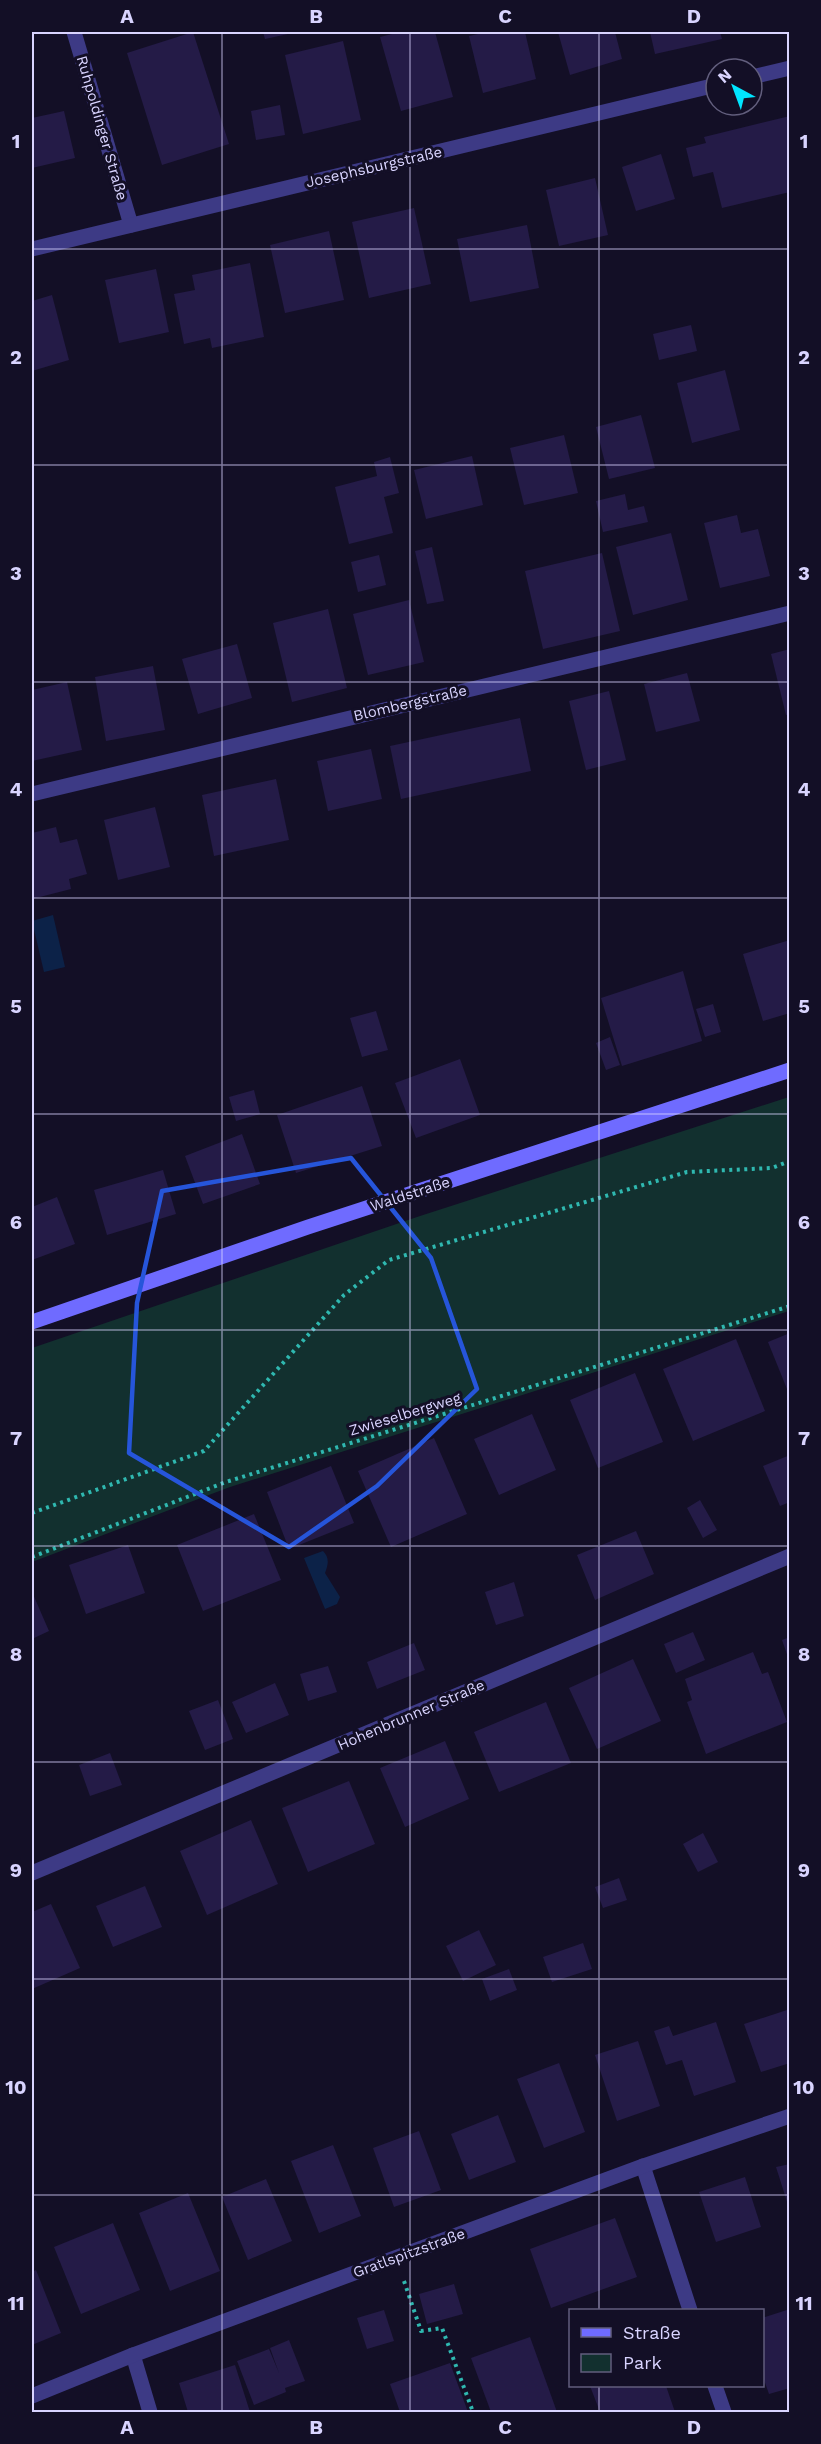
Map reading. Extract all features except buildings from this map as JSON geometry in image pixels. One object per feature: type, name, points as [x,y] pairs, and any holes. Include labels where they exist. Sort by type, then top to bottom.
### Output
[{"type":"street","name":"Ruhpoldinger Straße","points":[[74,32],[131,225]]},
{"type":"street","points":[[764,74],[789,68]]},
{"type":"street","name":"Josephsburgstraße","points":[[32,249],[704,88]]},
{"type":"street","name":"Blombergstraße","points":[[32,794],[789,613]]},
{"type":"street","name":"Waldstraße","points":[[32,1322],[308,1227],[789,1070]]},
{"type":"street","name":"Hohenbrunner Straße","points":[[32,1873],[789,1556]]},
{"type":"street","name":"Gratlspitzstraße","points":[[32,2396],[133,2355],[643,2166],[789,2116]]},
{"type":"street","points":[[643,2166],[690,2309]]},
{"type":"street","points":[[133,2355],[150,2412]]},
{"type":"street","points":[[716,2387],[724,2412]]},
{"type":"path","points":[[32,1513],[204,1451],[344,1295],[388,1260],[687,1172],[772,1168],[789,1161]]},
{"type":"path","name":"Zwieselbergweg","points":[[32,1557],[226,1482],[789,1306]]},
{"type":"path","points":[[397,2258],[421,2331],[442,2328],[473,2412]]},
{"type":"highlighted area","points":[[351,1158],[431,1258],[477,1389],[377,1486],[289,1547],[129,1453],[137,1303],[162,1191]]},
{"type":"green space","points":[[789,1097],[789,1311],[230,1487],[32,1562],[32,1348],[420,1216]]},
{"type":"water","points":[[53,915],[65,967],[44,972],[32,921]]},
{"type":"water","points":[[323,1551],[328,1562],[325,1573],[340,1597],[337,1604],[325,1609],[304,1558]]}]
